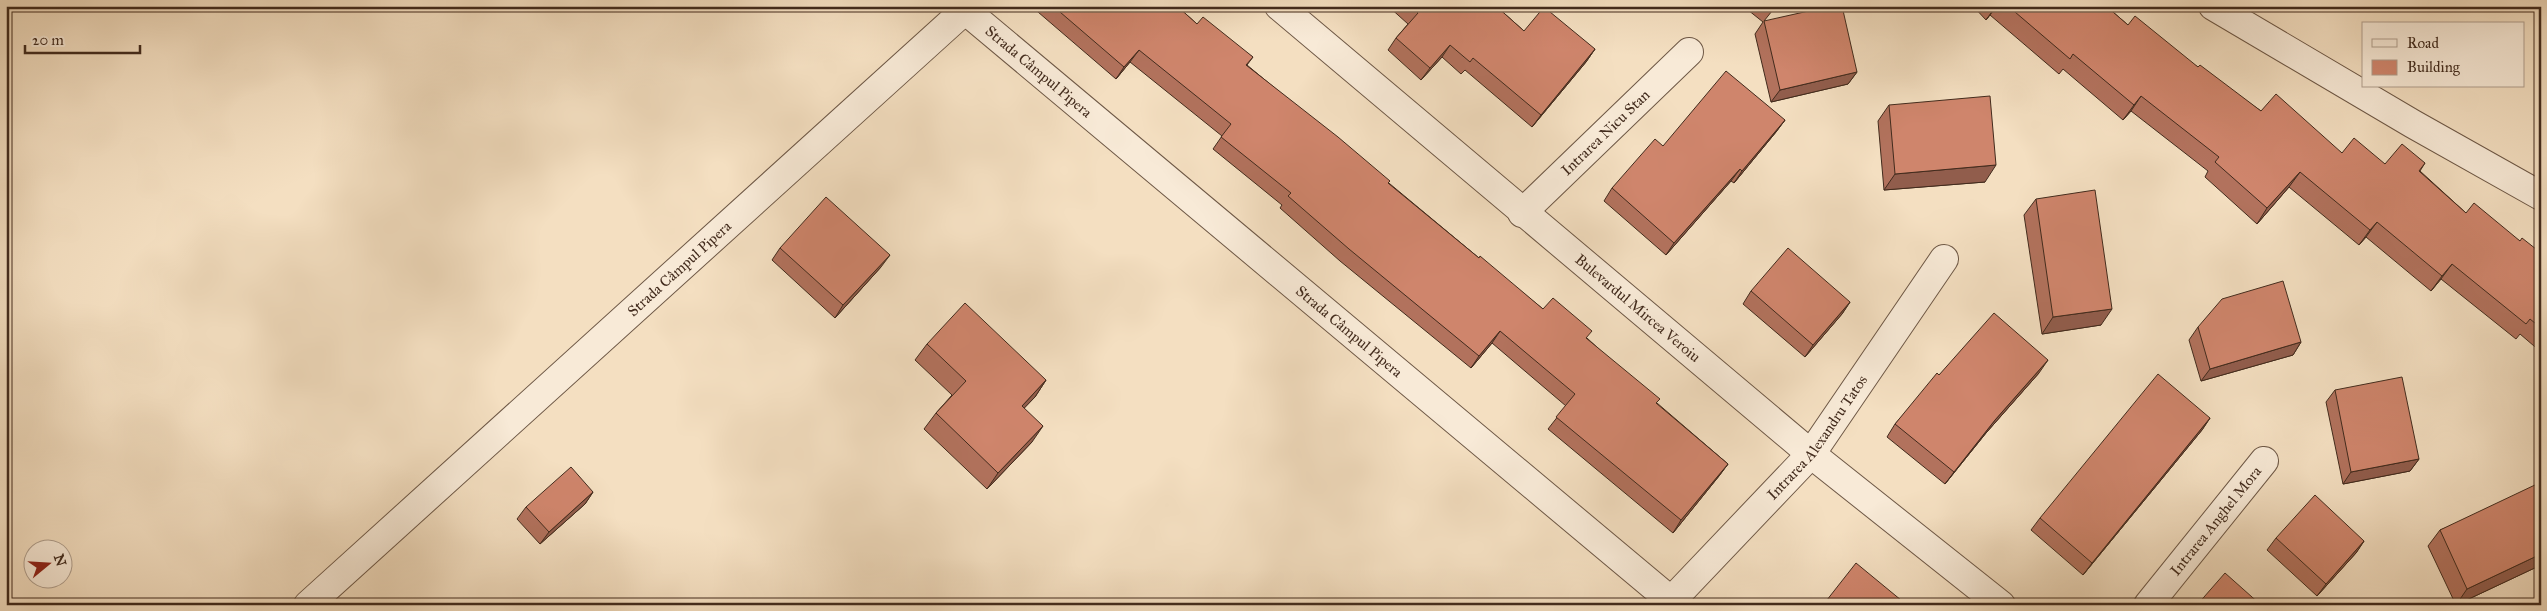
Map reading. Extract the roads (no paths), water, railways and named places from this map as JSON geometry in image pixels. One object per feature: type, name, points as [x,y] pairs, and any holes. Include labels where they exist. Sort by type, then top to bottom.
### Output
[{"type":"street","name":"Bulevardul Mircea Veroiu","points":[[1279,6],[1522,213],[1811,454],[2001,605]]},
{"type":"street","points":[[2213,6],[2413,124],[2541,196]]},
{"type":"street","name":"Strada Câmpul Pipera","points":[[308,605],[965,8],[1674,603]]},
{"type":"street","name":"Intrarea Nicu Stan","points":[[1522,213],[1689,52]]},
{"type":"street","name":"Intrarea Alexandru Tatos","points":[[1674,603],[1811,454],[1944,259]]},
{"type":"street","name":"Intrarea Anghel Mora","points":[[2148,605],[2264,461]]}]
